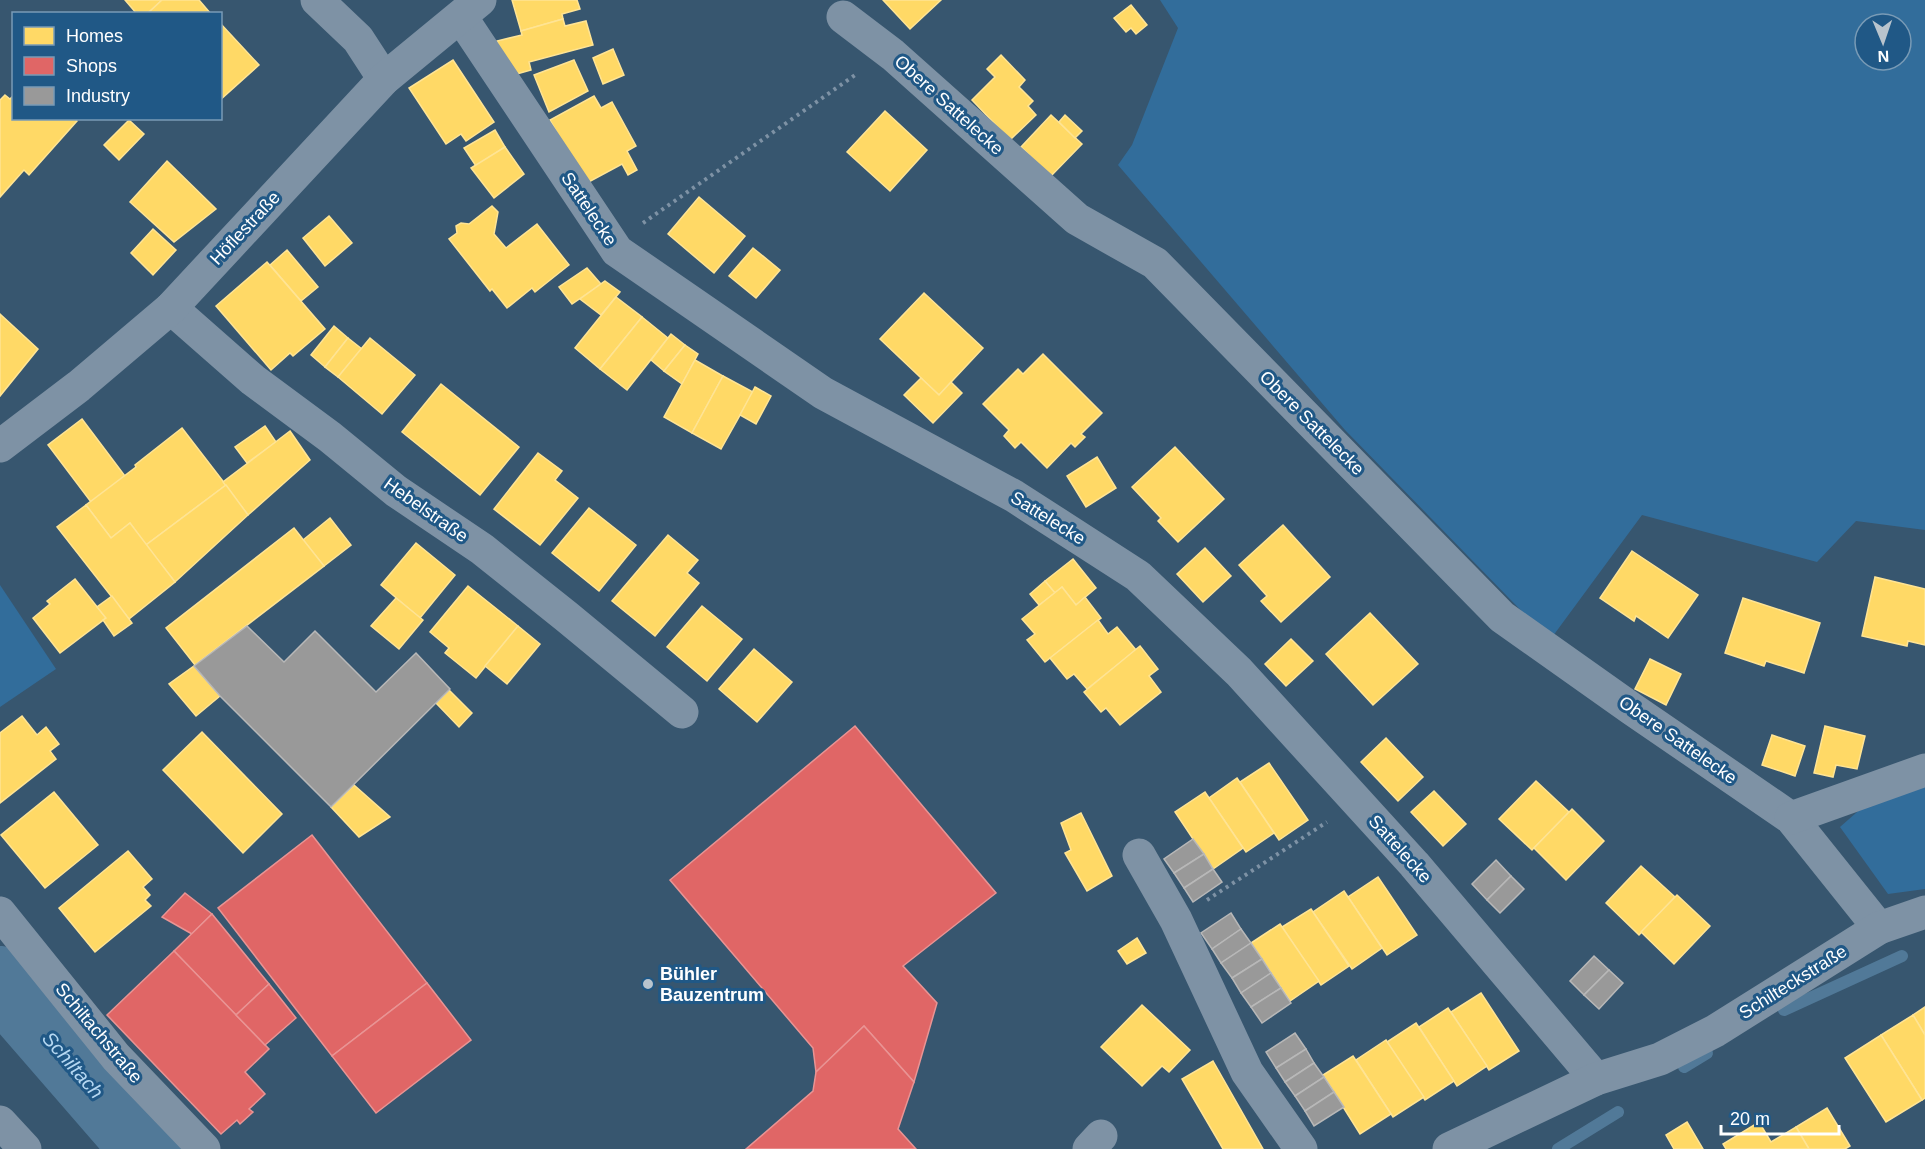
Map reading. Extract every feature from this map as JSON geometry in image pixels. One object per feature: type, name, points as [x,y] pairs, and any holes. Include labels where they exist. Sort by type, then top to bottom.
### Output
[{"type":"street","points":[[317,0],[358,39],[384,79]]},
{"type":"street","name":"Höflestraße","points":[[0,446],[79,386],[171,308],[384,79],[471,8]]},
{"type":"street","name":"Sattelecke","points":[[471,8],[617,251],[824,393],[1014,496],[1138,576],[1239,672],[1358,802],[1414,864],[1596,1079]]},
{"type":"street","name":"Obere Sattelecke","points":[[843,17],[893,55],[1077,219],[1155,263],[1502,617],[1632,710],[1791,818]]},
{"type":"street","name":"Hebelstraße","points":[[171,308],[253,380],[396,491],[482,549],[682,712]]},
{"type":"street","points":[[1879,928],[1791,818],[1925,770]]},
{"type":"street","points":[[1139,855],[1176,920],[1247,1072],[1300,1149]]},
{"type":"street","name":"Schilteckstraße","points":[[1449,1149],[1596,1079],[1660,1059],[1715,1030],[1879,928],[1925,912]]},
{"type":"street","name":"Schiltachstraße","points":[[0,913],[117,1058],[204,1149]]},
{"type":"street","points":[[0,1122],[25,1149]]},
{"type":"path","points":[[612,245],[851,77],[893,55]]},
{"type":"path","points":[[1176,920],[1358,802]]},
{"type":"shaded area","points":[[1160,0],[1925,0],[1925,530],[1856,521],[1817,562],[1642,515],[1550,640],[1345,430],[1118,165],[1132,145],[1178,28]]},
{"type":"shaded area","points":[[0,585],[56,669],[0,707]]},
{"type":"shaded area","points":[[1925,780],[1925,889],[1888,894],[1840,827],[1873,798]]},
{"type":"building: Homes","points":[[125,0],[162,0],[149,12],[135,12]]},
{"type":"building: Homes","points":[[162,0],[199,0],[209,12],[149,12]]},
{"type":"building: Homes","points":[[512,0],[577,0],[580,9],[562,14],[563,19],[521,31]]},
{"type":"building: Homes","points":[[883,0],[941,0],[910,29]]},
{"type":"building: Homes","points":[[1131,5],[1147,25],[1136,34],[1131,28],[1126,32],[1114,18]]},
{"type":"building: Homes","points":[[563,19],[565,26],[586,21],[593,45],[529,62],[531,70],[506,77],[497,41],[522,35],[521,31]]},
{"type":"building: Homes","points":[[222,25],[259,65],[222,98]]},
{"type":"building: Homes","points":[[613,49],[624,75],[603,84],[593,58]]},
{"type":"building: Homes","points":[[1001,55],[1025,80],[1019,87],[1033,101],[1028,106],[1036,115],[1010,140],[972,100],[995,77],[987,69]]},
{"type":"building: Homes","points":[[453,60],[494,122],[466,141],[461,134],[446,144],[409,88]]},
{"type":"building: Homes","points":[[574,60],[588,91],[549,112],[534,75]]},
{"type":"building: Homes","points":[[5,95],[10,99],[12,97],[12,120],[77,121],[29,175],[24,170],[0,197],[0,100]]},
{"type":"building: Homes","points":[[594,96],[601,108],[612,102],[636,146],[627,151],[637,170],[628,175],[622,164],[585,184],[550,120]]},
{"type":"building: Homes","points":[[885,111],[927,150],[890,191],[847,152]]},
{"type":"building: Homes","points":[[1051,115],[1082,144],[1051,176],[1021,147]]},
{"type":"building: Homes","points":[[1065,115],[1082,131],[1075,138],[1059,122]]},
{"type":"building: Homes","points":[[129,120],[144,134],[119,160],[104,145]]},
{"type":"building: Homes","points":[[495,130],[505,147],[476,166],[464,148]]},
{"type":"building: Homes","points":[[505,147],[524,174],[494,198],[471,168]]},
{"type":"building: Homes","points":[[167,161],[216,209],[174,242],[130,202]]},
{"type":"building: Homes","points":[[699,197],[745,236],[714,273],[668,234]]},
{"type":"building: Homes","points":[[492,206],[498,212],[494,234],[506,248],[537,224],[569,265],[535,292],[532,288],[507,308],[492,289],[490,291],[449,239],[457,233],[456,226],[461,223],[469,224]]},
{"type":"building: Homes","points":[[329,216],[352,243],[325,266],[303,238]]},
{"type":"building: Homes","points":[[153,229],[176,250],[153,275],[131,253]]},
{"type":"building: Homes","points":[[753,248],[780,270],[756,298],[729,276]]},
{"type":"building: Homes","points":[[287,250],[318,287],[301,301],[270,265]]},
{"type":"building: Homes","points":[[267,262],[325,329],[293,356],[290,353],[271,370],[216,306]]},
{"type":"building: Homes","points":[[587,268],[601,284],[572,304],[559,287]]},
{"type":"building: Homes","points":[[605,281],[620,292],[601,315],[580,299]]},
{"type":"building: Homes","points":[[924,293],[983,348],[939,395],[880,339]]},
{"type":"building: Homes","points":[[616,297],[642,317],[600,369],[575,348]]},
{"type":"building: Homes","points":[[0,314],[38,349],[0,396]]},
{"type":"building: Homes","points":[[642,317],[668,338],[627,390],[600,369]]},
{"type":"building: Homes","points":[[334,326],[348,338],[325,367],[311,355]]},
{"type":"building: Homes","points":[[671,334],[685,345],[664,371],[651,360]]},
{"type":"building: Homes","points":[[348,338],[362,349],[338,377],[325,367]]},
{"type":"building: Homes","points":[[370,338],[415,375],[382,414],[338,377]]},
{"type":"building: Homes","points":[[685,345],[698,354],[682,384],[664,371]]},
{"type":"building: Homes","points":[[1043,354],[1102,413],[1081,434],[1085,437],[1075,447],[1071,443],[1047,468],[1021,442],[1015,448],[1004,436],[1009,430],[983,404],[1018,369],[1023,374]]},
{"type":"building: Homes","points":[[695,360],[723,376],[692,433],[664,417]]},
{"type":"building: Homes","points":[[723,376],[753,392],[721,449],[692,433]]},
{"type":"building: Homes","points":[[921,378],[939,395],[951,382],[962,393],[933,423],[904,395]]},
{"type":"building: Homes","points":[[441,384],[519,447],[480,495],[402,432]]},
{"type":"building: Homes","points":[[755,387],[771,396],[756,424],[740,415]]},
{"type":"building: Homes","points":[[82,419],[125,476],[91,502],[48,445]]},
{"type":"building: Homes","points":[[265,426],[276,442],[247,463],[235,447]]},
{"type":"building: Homes","points":[[182,428],[226,485],[146,545],[130,523],[111,538],[86,505]]},
{"type":"building: Homes","points":[[290,431],[310,460],[248,515],[223,482]]},
{"type":"building: Homes","points":[[1175,447],[1224,499],[1178,542],[1158,521],[1161,518],[1132,487]]},
{"type":"building: Homes","points":[[538,453],[562,471],[555,480],[578,498],[540,545],[494,509]]},
{"type":"building: Homes","points":[[1097,457],[1116,488],[1086,507],[1067,476]]},
{"type":"building: Homes","points":[[226,485],[248,515],[175,582],[146,545]]},
{"type":"building: Homes","points":[[86,505],[111,538],[130,523],[175,582],[129,619],[57,527]]},
{"type":"building: Homes","points":[[589,508],[636,545],[599,591],[552,553]]},
{"type":"building: Homes","points":[[330,518],[351,545],[324,566],[303,540]]},
{"type":"building: Homes","points":[[1283,525],[1330,577],[1281,622],[1261,601],[1267,596],[1239,565]]},
{"type":"building: Homes","points":[[294,528],[324,566],[195,665],[166,628]]},
{"type":"building: Homes","points":[[668,535],[698,560],[687,573],[699,583],[655,636],[612,601]]},
{"type":"building: Homes","points":[[416,543],[455,575],[420,618],[381,585]]},
{"type":"building: Homes","points":[[1205,548],[1231,576],[1203,602],[1177,574]]},
{"type":"building: Homes","points":[[1632,551],[1698,595],[1668,638],[1636,616],[1634,621],[1600,598]]},
{"type":"building: Homes","points":[[1073,559],[1096,588],[1076,605],[1062,587],[1055,593],[1045,581]]},
{"type":"building: Homes","points":[[1875,577],[1925,589],[1925,645],[1908,641],[1907,646],[1862,636]]},
{"type":"building: Homes","points":[[75,579],[106,618],[60,653],[33,618],[50,604],[47,601]]},
{"type":"building: Homes","points":[[1045,581],[1055,593],[1039,605],[1030,594]]},
{"type":"building: Homes","points":[[468,586],[518,626],[476,678],[445,653],[449,648],[430,632]]},
{"type":"building: Homes","points":[[1062,587],[1076,605],[1085,597],[1101,618],[1045,662],[1027,640],[1035,634],[1022,619]]},
{"type":"building: Homes","points":[[112,596],[132,623],[114,636],[103,620],[106,618],[97,607]]},
{"type":"building: Homes","points":[[396,598],[423,620],[399,649],[371,626]]},
{"type":"building: Homes","points":[[1743,598],[1820,623],[1804,673],[1766,661],[1764,666],[1725,653]]},
{"type":"building: Homes","points":[[702,606],[742,639],[707,681],[667,647]]},
{"type":"building: Homes","points":[[1370,613],[1418,664],[1373,705],[1326,654]]},
{"type":"building: Homes","points":[[1098,620],[1108,634],[1117,627],[1136,650],[1087,689],[1074,674],[1067,679],[1050,658]]},
{"type":"building: Homes","points":[[518,626],[540,644],[507,684],[485,666]]},
{"type":"building: Homes","points":[[1291,639],[1313,661],[1286,686],[1265,664]]},
{"type":"building: Homes","points":[[1140,646],[1158,669],[1149,676],[1161,692],[1120,725],[1106,708],[1101,712],[1084,692]]},
{"type":"building: Homes","points":[[754,649],[792,682],[757,722],[719,689]]},
{"type":"building: Homes","points":[[1650,659],[1681,674],[1666,705],[1635,689]]},
{"type":"building: Homes","points":[[194,666],[220,696],[196,716],[169,684]]},
{"type":"building: Homes","points":[[449,690],[472,713],[459,727],[436,703]]},
{"type":"building: Homes","points":[[22,716],[37,735],[46,727],[59,744],[50,751],[56,759],[0,803],[0,733]]},
{"type":"building: Homes","points":[[1825,726],[1865,736],[1857,769],[1836,765],[1833,777],[1814,773]]},
{"type":"building: Homes","points":[[202,732],[282,814],[243,853],[163,770]]},
{"type":"building: Homes","points":[[1772,735],[1805,746],[1795,776],[1762,765]]},
{"type":"building: Homes","points":[[1386,738],[1423,777],[1398,801],[1361,762]]},
{"type":"building: Homes","points":[[1269,763],[1308,820],[1279,840],[1240,782]]},
{"type":"building: Homes","points":[[1237,778],[1274,833],[1246,852],[1209,798]]},
{"type":"building: Homes","points":[[1536,781],[1569,812],[1532,850],[1499,819]]},
{"type":"building: Homes","points":[[354,785],[390,817],[359,837],[331,807]]},
{"type":"building: Homes","points":[[1434,791],[1466,824],[1443,846],[1411,812]]},
{"type":"building: Homes","points":[[54,792],[98,845],[45,888],[1,835]]},
{"type":"building: Homes","points":[[1205,792],[1243,848],[1213,869],[1175,812]]},
{"type":"building: Homes","points":[[1572,809],[1604,841],[1566,880],[1534,848]]},
{"type":"building: Homes","points":[[1081,813],[1112,876],[1087,891],[1065,853],[1071,850],[1061,823]]},
{"type":"building: Homes","points":[[128,851],[152,879],[143,887],[150,895],[145,900],[151,906],[95,952],[59,908]]},
{"type":"building: Homes","points":[[1641,866],[1675,897],[1639,935],[1606,903]]},
{"type":"building: Homes","points":[[1378,877],[1417,935],[1387,955],[1348,897]]},
{"type":"building: Homes","points":[[1344,891],[1382,948],[1352,969],[1313,912]]},
{"type":"building: Homes","points":[[1677,895],[1710,926],[1674,964],[1641,932]]},
{"type":"building: Homes","points":[[1311,909],[1349,966],[1321,985],[1282,927]]},
{"type":"building: Homes","points":[[1280,924],[1319,981],[1290,1001],[1251,943]]},
{"type":"building: Homes","points":[[1137,938],[1146,953],[1127,964],[1118,951]]},
{"type":"building: Homes","points":[[1481,993],[1519,1051],[1489,1070],[1451,1012]]},
{"type":"building: Homes","points":[[1142,1005],[1190,1050],[1169,1072],[1162,1066],[1142,1086],[1101,1047]]},
{"type":"building: Homes","points":[[1925,1007],[1925,1035],[1913,1015]]},
{"type":"building: Homes","points":[[1448,1008],[1487,1066],[1457,1086],[1419,1027]]},
{"type":"building: Homes","points":[[1913,1015],[1925,1035],[1925,1098],[1922,1100],[1881,1035]]},
{"type":"building: Homes","points":[[1416,1023],[1454,1081],[1425,1100],[1387,1042]]},
{"type":"building: Homes","points":[[1881,1035],[1922,1100],[1886,1122],[1845,1058]]},
{"type":"building: Homes","points":[[1386,1040],[1424,1097],[1393,1117],[1356,1060]]},
{"type":"building: Homes","points":[[1353,1056],[1391,1114],[1360,1134],[1323,1075]]},
{"type":"building: Homes","points":[[1213,1061],[1263,1149],[1223,1149],[1182,1079]]},
{"type":"building: Homes","points":[[1827,1108],[1850,1146],[1845,1149],[1809,1149],[1796,1127]]},
{"type":"building: Homes","points":[[1687,1122],[1703,1149],[1674,1149],[1666,1135]]},
{"type":"building: Homes","points":[[1759,1122],[1771,1142],[1796,1127],[1809,1149],[1726,1149],[1723,1144]]},
{"type":"building: Shops","points":[[855,726],[996,893],[903,966],[937,1003],[914,1082],[864,1026],[816,1072],[813,1048],[670,880]]},
{"type":"building: Shops","points":[[312,835],[427,983],[332,1056],[218,908]]},
{"type":"building: Shops","points":[[185,893],[212,914],[192,934],[162,917]]},
{"type":"building: Shops","points":[[212,914],[269,984],[236,1015],[174,951]]},
{"type":"building: Shops","points":[[174,951],[269,1049],[245,1072],[265,1094],[249,1109],[253,1112],[240,1124],[237,1120],[221,1134],[107,1015]]},
{"type":"building: Shops","points":[[427,983],[471,1040],[376,1113],[332,1056]]},
{"type":"building: Shops","points":[[269,984],[296,1018],[265,1045],[236,1015]]},
{"type":"building: Shops","points":[[864,1026],[914,1082],[898,1129],[916,1149],[746,1149],[813,1091],[816,1072]]},
{"type":"building: Industry","points":[[247,626],[284,662],[315,631],[376,692],[416,653],[450,689],[331,807],[220,696],[194,666]]},
{"type":"building: Industry","points":[[1193,839],[1204,854],[1174,873],[1164,859]]},
{"type":"building: Industry","points":[[1204,854],[1213,869],[1184,888],[1174,873]]},
{"type":"building: Industry","points":[[1496,860],[1511,876],[1487,900],[1472,884]]},
{"type":"building: Industry","points":[[1213,869],[1222,882],[1193,902],[1184,888]]},
{"type":"building: Industry","points":[[1511,876],[1524,889],[1500,913],[1487,900]]},
{"type":"building: Industry","points":[[1231,913],[1241,929],[1212,949],[1201,933]]},
{"type":"building: Industry","points":[[1241,929],[1251,943],[1221,963],[1212,949]]},
{"type":"building: Industry","points":[[1251,943],[1262,959],[1232,978],[1221,963]]},
{"type":"building: Industry","points":[[1594,956],[1609,970],[1584,995],[1570,981]]},
{"type":"building: Industry","points":[[1262,959],[1271,973],[1241,993],[1232,978]]},
{"type":"building: Industry","points":[[1609,970],[1623,983],[1599,1009],[1584,995]]},
{"type":"building: Industry","points":[[1271,973],[1281,988],[1251,1007],[1241,993]]},
{"type":"building: Industry","points":[[1281,988],[1291,1003],[1262,1023],[1251,1007]]},
{"type":"building: Industry","points":[[1295,1033],[1306,1049],[1276,1068],[1266,1052]]},
{"type":"building: Industry","points":[[1306,1049],[1314,1063],[1285,1082],[1276,1068]]},
{"type":"building: Industry","points":[[1314,1063],[1324,1077],[1295,1096],[1285,1082]]},
{"type":"building: Industry","points":[[1324,1077],[1334,1092],[1305,1111],[1295,1096]]},
{"type":"building: Industry","points":[[1334,1092],[1344,1107],[1314,1126],[1305,1111]]},
{"type":"waterway","points":[[1784,1010],[1902,956]]},
{"type":"waterway","name":"Schiltach","points":[[0,981],[146,1149]]},
{"type":"waterway","points":[[1684,1067],[1707,1053]]},
{"type":"waterway","points":[[1558,1149],[1618,1112]]},
{"type":"place","name":"Bühler Bauzentrum","points":[[648,984]]}]
